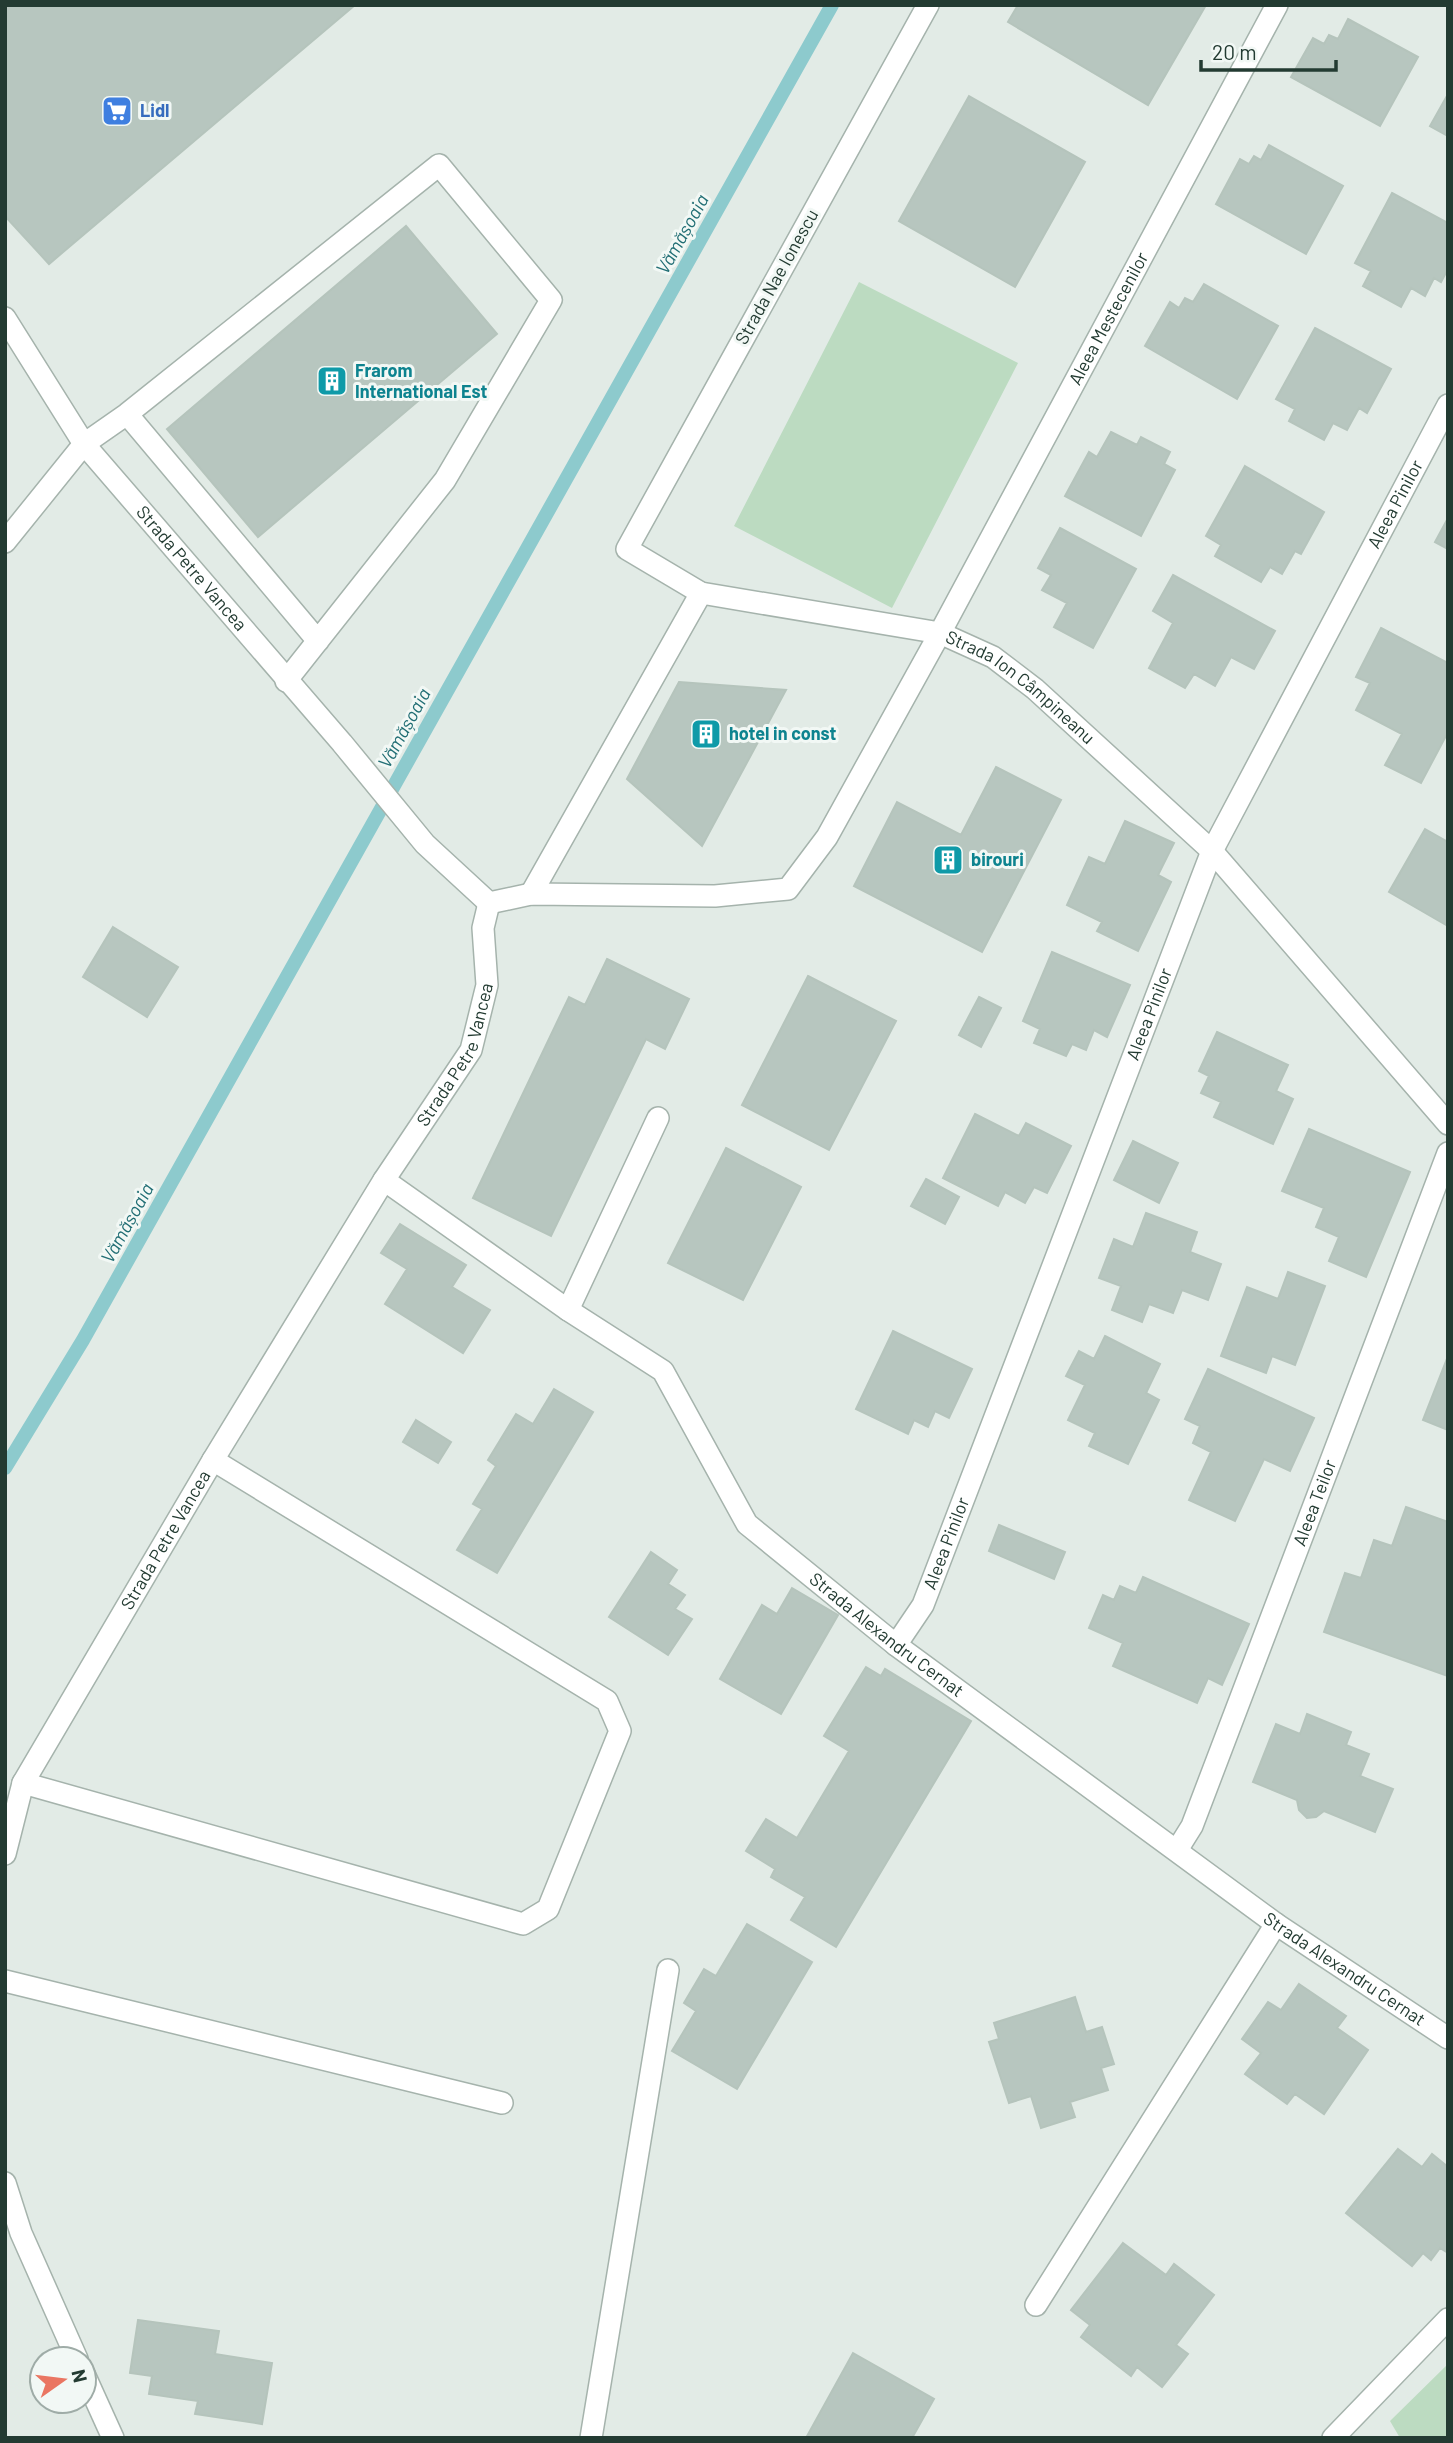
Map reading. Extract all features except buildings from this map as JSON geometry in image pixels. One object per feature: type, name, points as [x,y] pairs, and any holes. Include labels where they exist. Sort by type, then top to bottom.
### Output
[{"type":"street","name":"Strada Nae Ionescu","points":[[701,593],[626,549],[928,5]]},
{"type":"street","name":"Aleea Mestecenilor","points":[[940,633],[1277,5]]},
{"type":"street","points":[[5,542],[84,444],[127,414],[439,165],[551,300],[445,480],[286,681]]},
{"type":"street","name":"Strada Petre Vancea","points":[[5,318],[84,444],[342,743],[425,844],[489,903],[483,928],[487,985],[471,1050],[384,1180],[213,1460],[23,1783],[5,1854]]},
{"type":"street","name":"Aleea Pinilor","points":[[896,1644],[923,1605],[1212,851],[1448,405]]},
{"type":"street","points":[[127,414],[318,641]]},
{"type":"street","points":[[531,894],[701,593],[940,633]]},
{"type":"street","name":"Strada Ion Câmpineanu","points":[[489,903],[531,894],[715,896],[788,889],[827,837],[940,633],[993,657],[1035,689],[1212,851],[1448,1124]]},
{"type":"street","points":[[568,1310],[658,1118]]},
{"type":"street","name":"Aleea Teilor","points":[[1177,1850],[1192,1826],[1448,1153]]},
{"type":"street","name":"Strada Alexandru Cernat","points":[[384,1180],[568,1310],[663,1371],[747,1524],[896,1644],[1276,1924],[1448,2038]]},
{"type":"street","points":[[23,1783],[523,1924],[548,1909],[620,1731],[607,1701],[213,1460]]},
{"type":"street","points":[[1036,2305],[1276,1924]]},
{"type":"street","points":[[590,2438],[668,1970]]},
{"type":"street","points":[[5,1981],[502,2103]]},
{"type":"street","points":[[5,2183],[21,2233],[71,2345]]},
{"type":"street","points":[[1332,2438],[1448,2319]]},
{"type":"street","points":[[98,2405],[113,2438]]},
{"type":"green space","points":[[859,282],[1018,363],[892,608],[734,526]]},
{"type":"green space","points":[[1448,2364],[1448,2438],[1400,2438],[1390,2421]]},
{"type":"waterway","name":"Vămășoaia","points":[[5,1468],[83,1340],[832,5]]},
{"type":"place","name":"Lidl","points":[[117,111]]},
{"type":"place","name":"Frarom International Est","points":[[332,381]]},
{"type":"place","name":"hotel in const","points":[[706,734]]},
{"type":"place","name":"birouri","points":[[948,860]]}]
